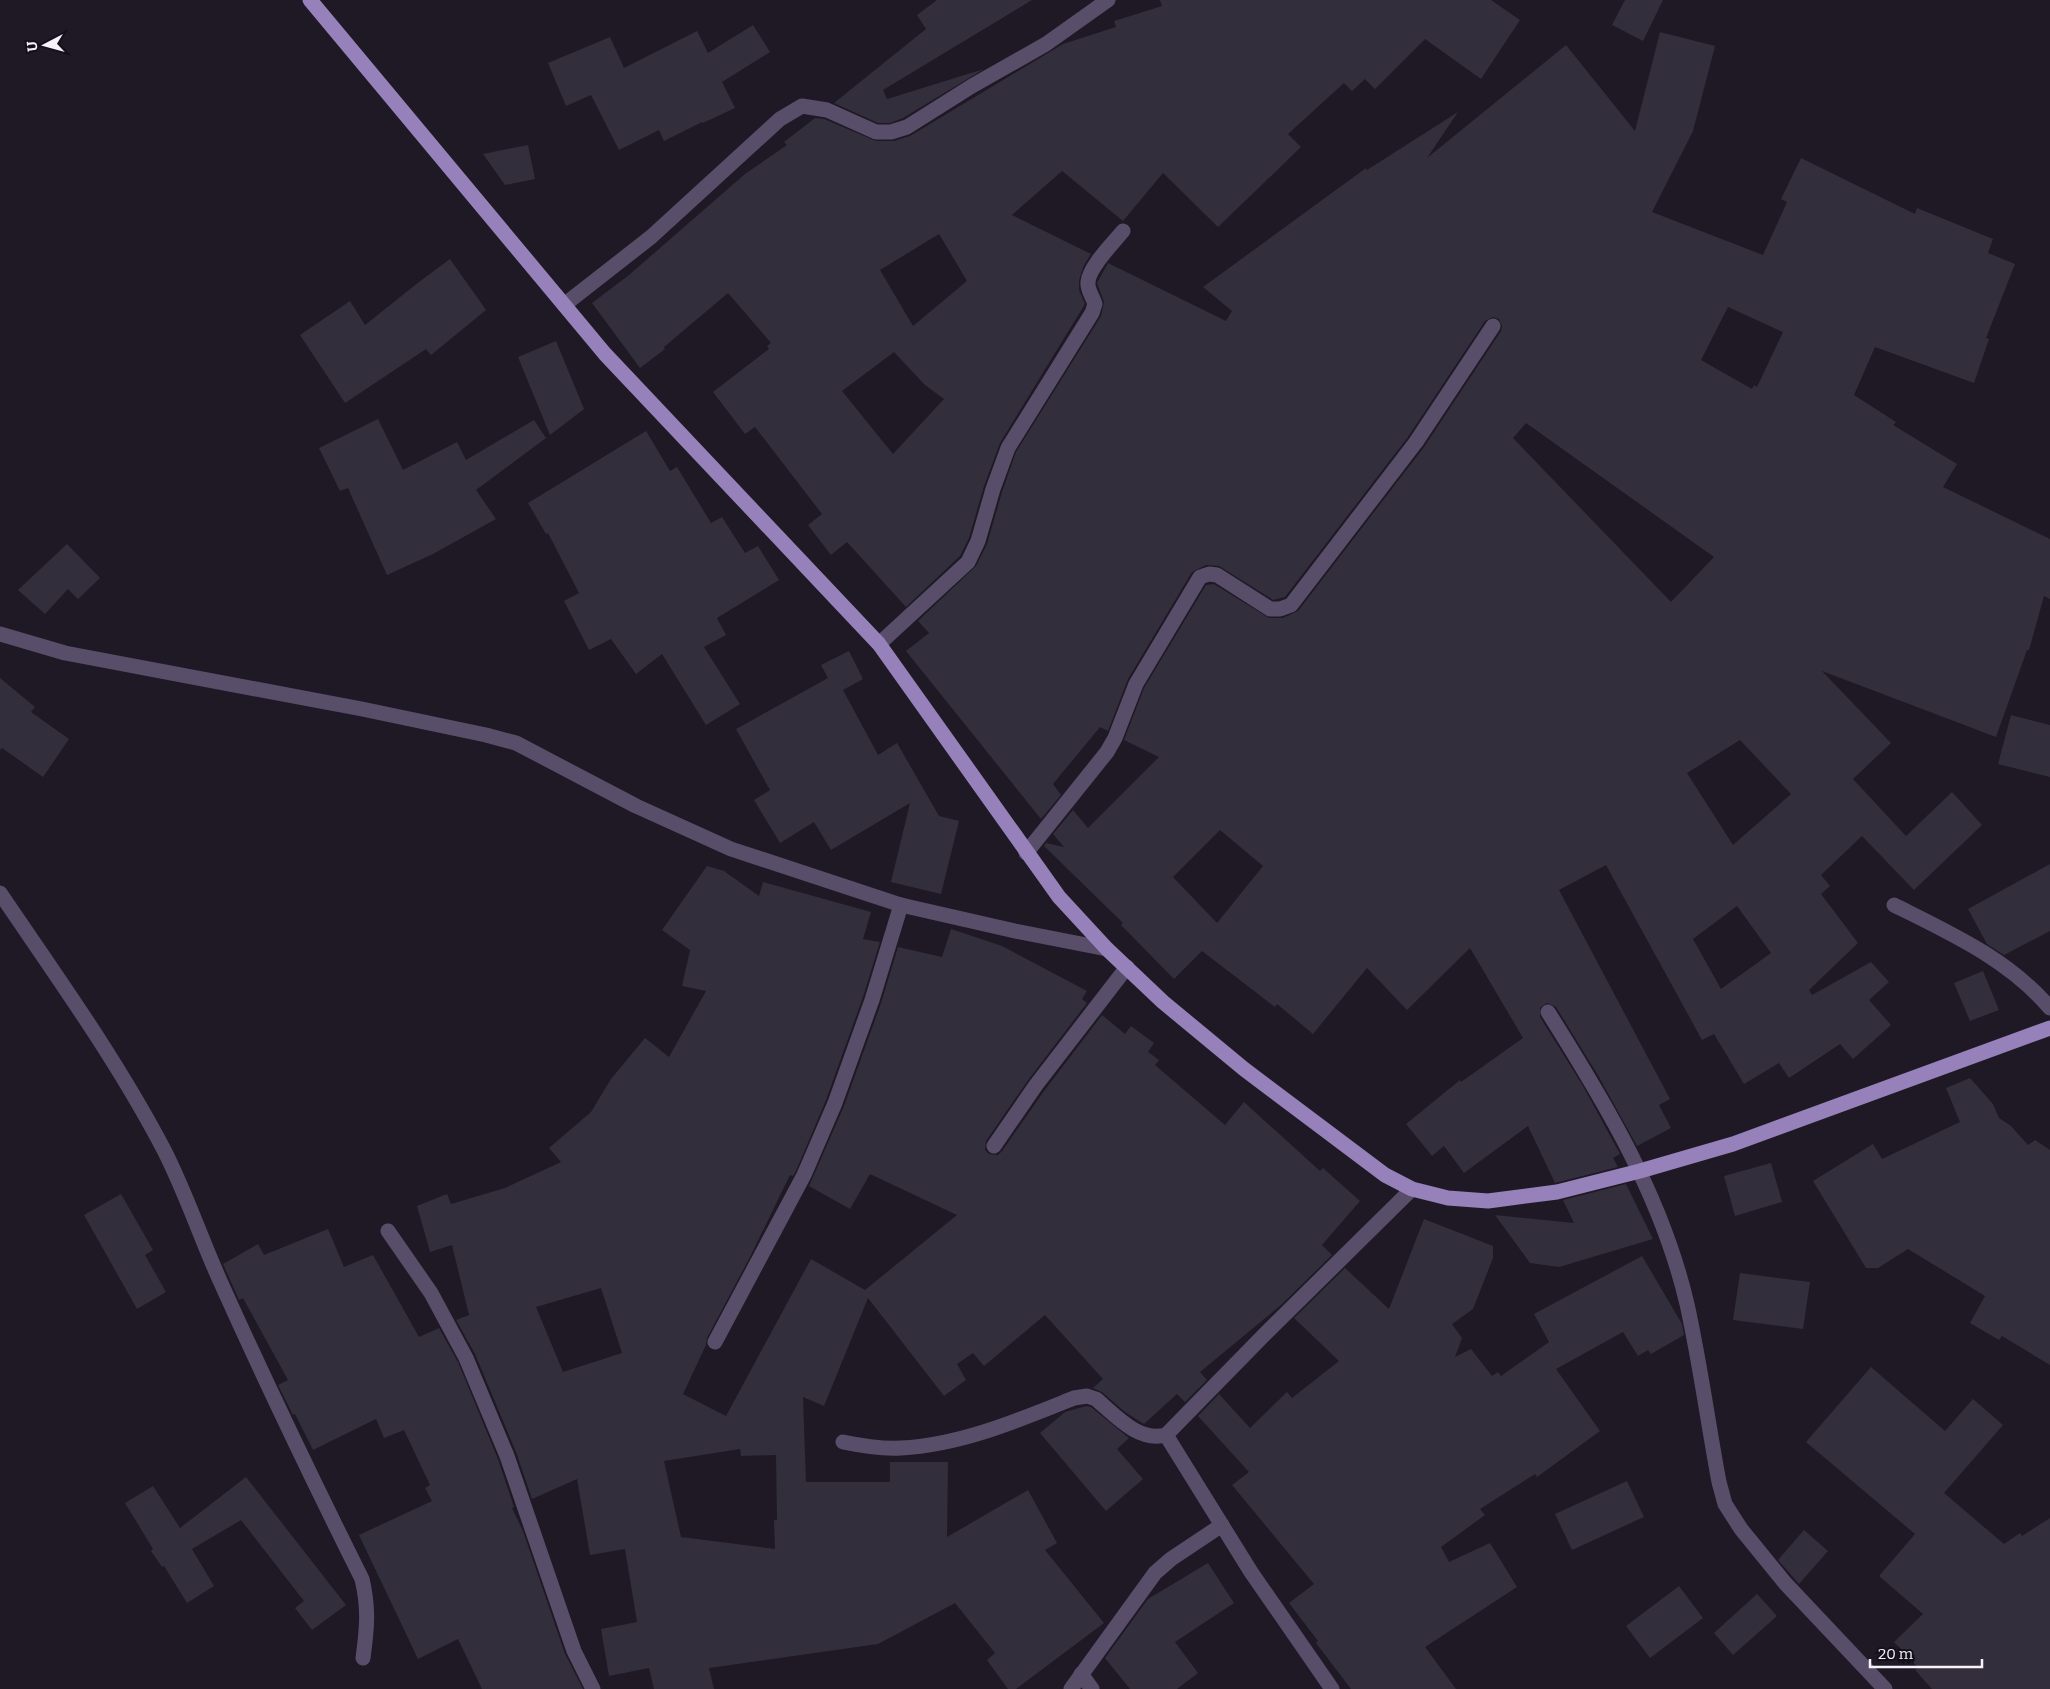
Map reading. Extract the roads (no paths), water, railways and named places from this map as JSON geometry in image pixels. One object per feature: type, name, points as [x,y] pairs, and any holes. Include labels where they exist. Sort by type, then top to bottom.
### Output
[{"type":"main road","points":[[310,0],[605,354],[879,644],[1026,854],[1059,897],[1107,949],[1163,1002],[1244,1069],[1385,1175],[1412,1189],[1448,1198],[1488,1202],[1557,1192],[1640,1171],[1733,1144],[2050,1028]]},
{"type":"street","points":[[564,305],[651,237],[780,119],[802,106],[827,110],[876,132],[892,132],[907,127],[972,86],[1046,44],[1108,0]]},
{"type":"street","points":[[879,644],[968,562],[978,541],[992,489],[1008,448],[1094,309],[1093,297],[1088,290],[1090,272],[1122,231]]},
{"type":"street","points":[[1026,854],[1107,752],[1115,738],[1136,684],[1200,577],[1209,574],[1216,575],[1270,609],[1280,609],[1291,605],[1416,442],[1494,326]]},
{"type":"street","points":[[0,634],[65,653],[362,709],[486,735],[516,744],[636,806],[731,849],[901,905],[1107,949]]},
{"type":"street","points":[[0,893],[85,1017],[126,1083],[164,1151],[279,1412],[362,1579],[367,1600],[368,1627],[363,1658]]},
{"type":"street","points":[[715,1342],[783,1217],[808,1166],[835,1103],[872,1000],[901,905]]},
{"type":"street","points":[[1894,905],[1987,953],[2036,992],[2050,1008]]},
{"type":"street","points":[[994,1146],[1036,1085],[1127,968]]},
{"type":"street","points":[[1548,1012],[1599,1093],[1640,1171],[1676,1266],[1687,1304],[1719,1482],[1725,1504],[1741,1529],[1785,1583],[1885,1689]]},
{"type":"street","points":[[843,1442],[884,1448],[935,1444],[993,1429],[1074,1398],[1086,1396],[1096,1399],[1144,1436],[1157,1438],[1166,1436],[1267,1332],[1412,1189]]},
{"type":"street","points":[[388,1232],[431,1293],[466,1358],[507,1456],[574,1651],[593,1689]]},
{"type":"street","points":[[1166,1436],[1251,1572],[1332,1689]]},
{"type":"street","points":[[1071,1689],[1155,1573],[1171,1559],[1222,1525]]},
{"type":"street","points":[[1081,1674],[1092,1689]]}]
